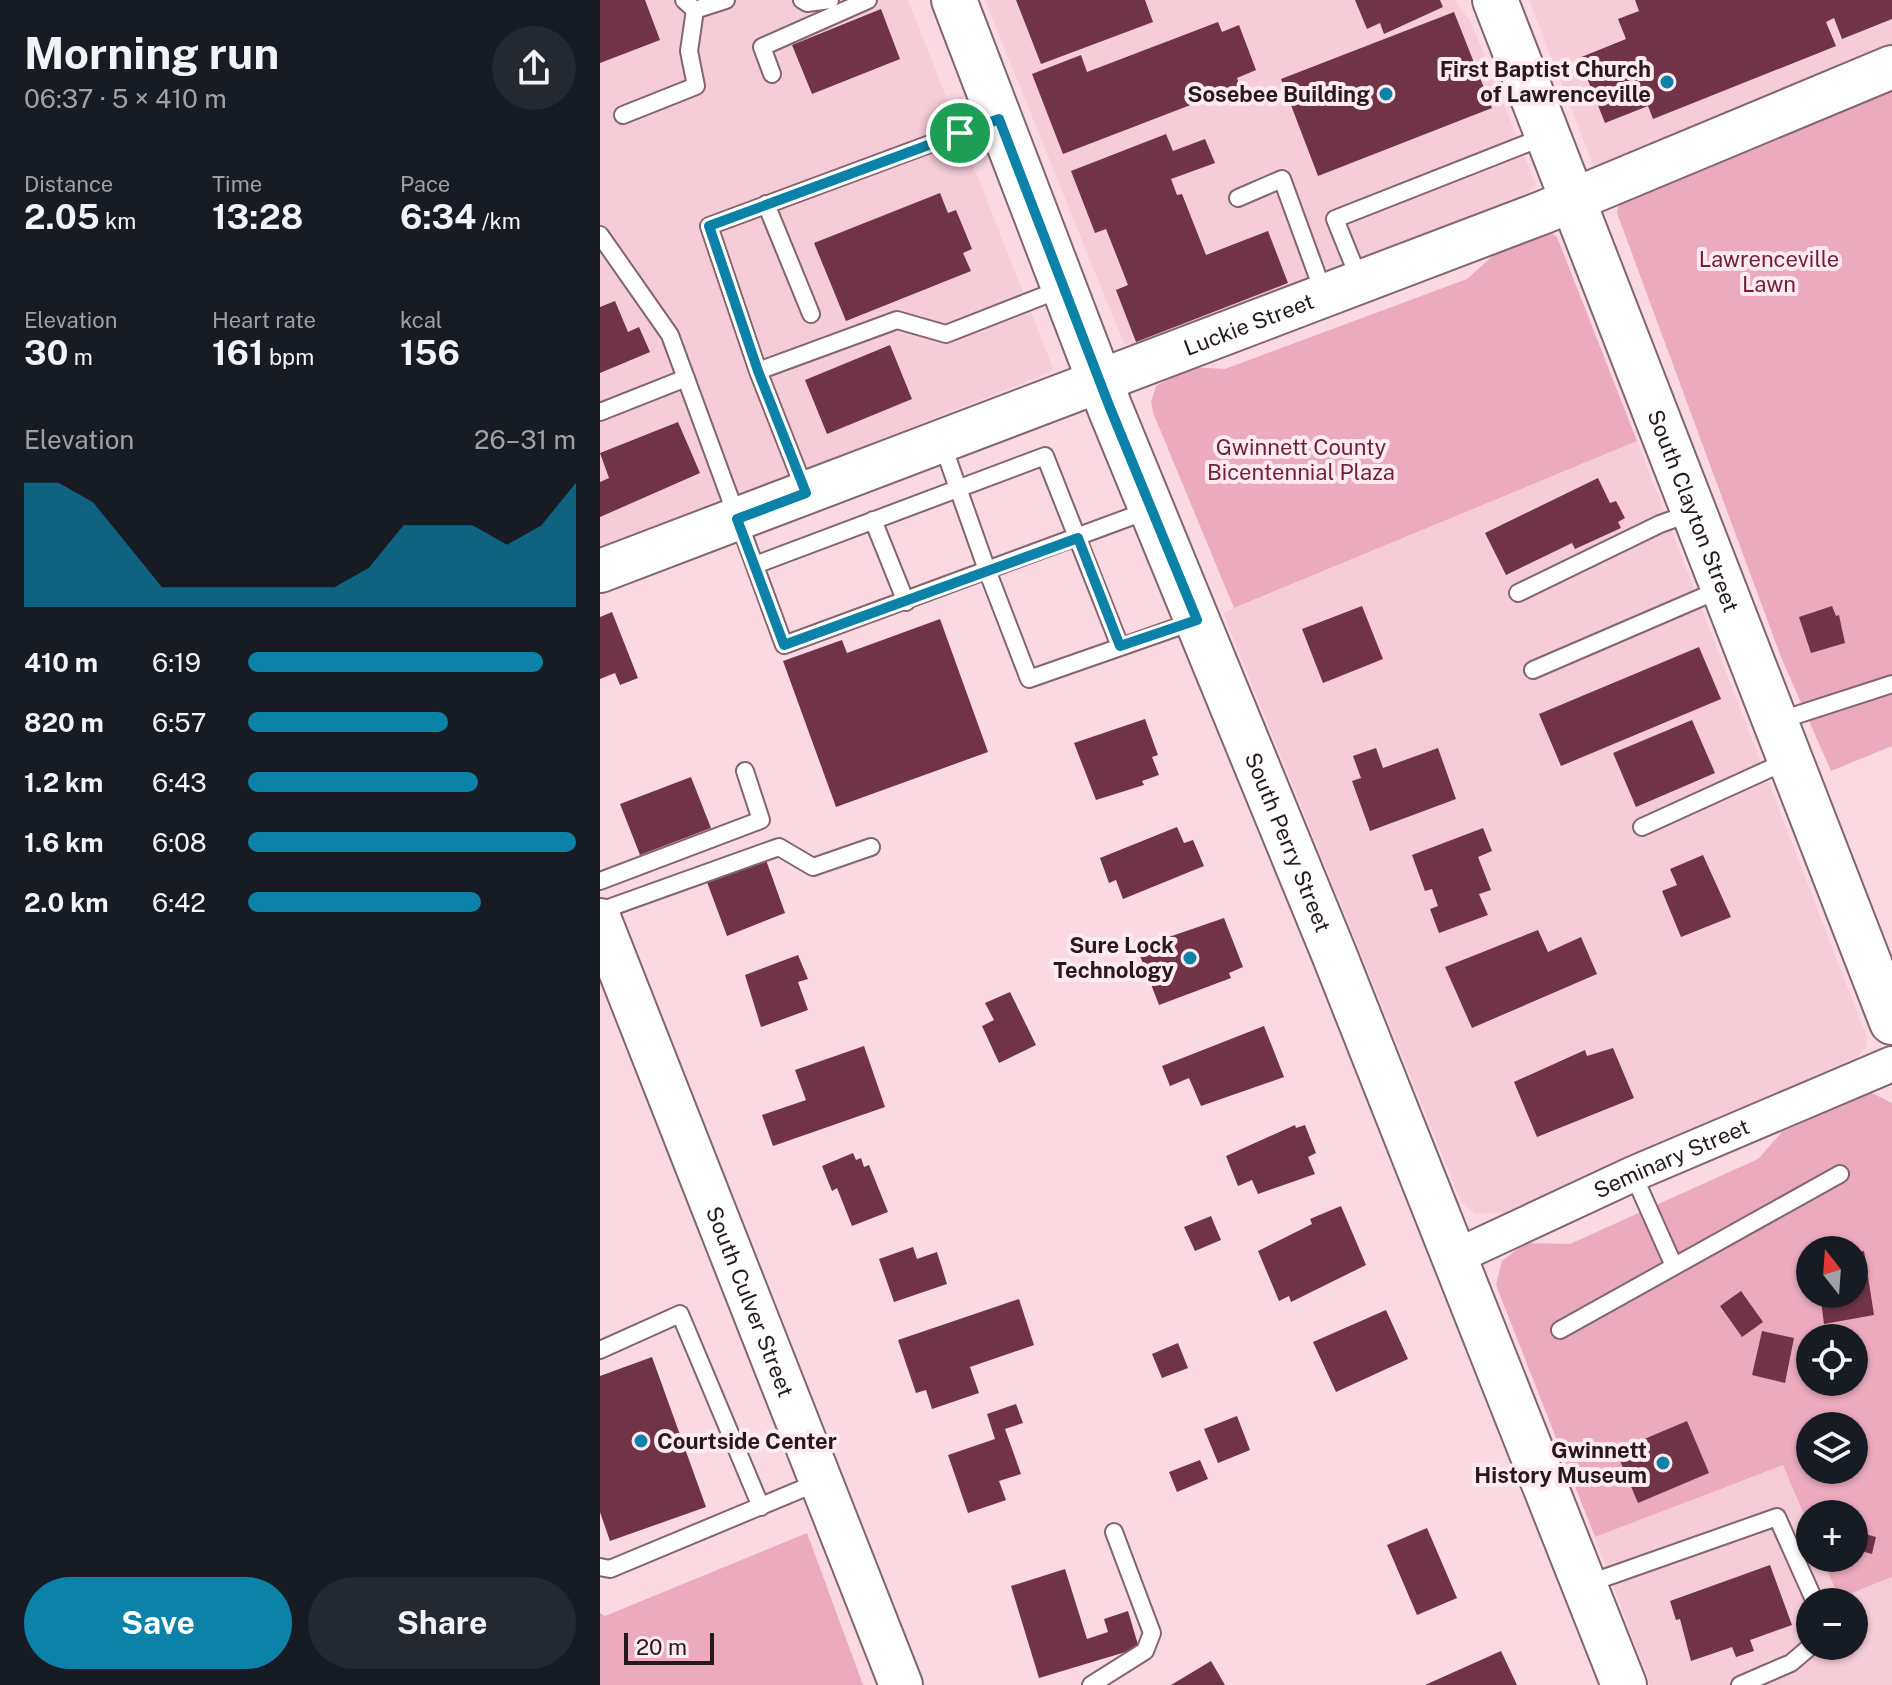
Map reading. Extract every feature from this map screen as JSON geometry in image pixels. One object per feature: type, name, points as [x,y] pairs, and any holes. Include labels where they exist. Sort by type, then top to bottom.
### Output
[{"type":"main road","name":"South Perry Street","points":[[954,0],[1100,383],[1455,1257],[1624,1685]]},
{"type":"main road","name":"South Clayton Street","points":[[1495,0],[1721,589],[1892,1022]]},
{"type":"street","name":"Luckie Street","points":[[600,571],[1100,383],[1889,75]]},
{"type":"street","name":"South Culver Street","points":[[600,920],[756,1319],[823,1480],[901,1685]]},
{"type":"street","name":"Seminary Street","points":[[1455,1257],[1633,1174],[1892,1064]]},
{"type":"lane","points":[[623,115],[696,86],[689,51],[690,5],[726,0]]},
{"type":"lane","points":[[802,0],[807,3],[830,0]]},
{"type":"lane","points":[[772,74],[762,47],[868,0]]},
{"type":"lane","points":[[806,493],[758,371],[709,226],[999,119]]},
{"type":"lane","points":[[1343,289],[1335,219],[1548,135]]},
{"type":"lane","points":[[1238,198],[1282,179],[1343,289]]},
{"type":"lane","points":[[766,204],[811,314]]},
{"type":"lane","points":[[600,235],[670,335],[784,645],[1151,509]]},
{"type":"lane","points":[[758,371],[897,320],[946,334],[1064,288]]},
{"type":"lane","points":[[600,412],[686,378]]},
{"type":"lane","points":[[942,443],[1029,679],[1197,620]]},
{"type":"lane","points":[[755,565],[1045,456],[1120,646]]},
{"type":"lane","points":[[1518,593],[1660,524],[1693,513]]},
{"type":"lane","points":[[873,520],[906,602]]},
{"type":"lane","points":[[1533,670],[1721,589]]},
{"type":"lane","points":[[1642,827],[1781,741],[1892,684]]},
{"type":"lane","points":[[600,881],[761,820],[745,771]]},
{"type":"lane","points":[[600,911],[779,847],[813,867],[871,847]]},
{"type":"lane","points":[[1633,1174],[1674,1266]]},
{"type":"lane","points":[[1560,1330],[1840,1174]]},
{"type":"lane","points":[[600,1350],[680,1314],[761,1507]]},
{"type":"lane","points":[[600,1567],[610,1569],[823,1480]]},
{"type":"lane","points":[[1586,1584],[1777,1517],[1809,1588]]},
{"type":"lane","points":[[1091,1685],[1145,1651],[1152,1633],[1114,1532]]},
{"type":"lane","points":[[1740,1685],[1796,1659]]},
{"type":"shaded area","points":[[600,0],[908,0],[1053,368],[1048,373],[600,550]]},
{"type":"shaded area","points":[[985,0],[1454,0],[1471,22],[1536,185],[1526,193],[1372,256],[1136,345],[1124,344]]},
{"type":"shaded area","points":[[1529,0],[1892,0],[1892,48],[1594,167]]},
{"type":"shaded area","points":[[1637,441],[1867,1038],[1866,1047],[1857,1057],[1505,1213],[1475,1214],[1461,1201],[1223,613]]},
{"type":"shaded area","points":[[1783,1465],[1798,1500],[1796,1572],[1828,1572],[1835,1588],[1796,1588],[1796,1660],[1868,1660],[1868,1588],[1864,1588],[1892,1577],[1892,1685],[1650,1685],[1595,1537]]},
{"type":"green space","name":"Lawrenceville Lawn","points":[[1892,89],[1892,746],[1831,771],[1781,657],[1617,213],[1619,204],[1627,198]]},
{"type":"green space","name":"Gwinnett County Bicentennial Plaza","points":[[1549,231],[1557,237],[1637,441],[1234,608],[1154,415],[1151,402],[1156,386],[1192,367],[1225,369],[1467,279],[1497,252]]},
{"type":"green space","points":[[1870,1092],[1892,1103],[1892,1577],[1864,1588],[1835,1588],[1828,1572],[1868,1572],[1868,1500],[1798,1500],[1783,1465],[1595,1537],[1496,1285],[1502,1261],[1525,1243],[1570,1244],[1758,1159],[1783,1131]]},
{"type":"green space","points":[[807,1533],[863,1685],[600,1685],[600,1613],[605,1616]]},
{"type":"building","points":[[600,0],[645,0],[660,40],[600,63]]},
{"type":"building","points":[[1016,0],[1145,0],[1153,22],[1041,64]]},
{"type":"building","points":[[1355,0],[1440,0],[1443,7],[1384,34],[1380,23],[1367,29]]},
{"type":"building","name":"First Baptist Church of Lawrenceville","points":[[1635,0],[1892,0],[1892,19],[1842,39],[1834,18],[1826,22],[1836,46],[1653,119],[1648,106],[1605,123],[1579,58],[1626,39],[1618,19],[1639,11]]},
{"type":"building","points":[[881,9],[900,59],[812,94],[792,45]]},
{"type":"building","name":"Sosebee Building","points":[[1454,12],[1492,108],[1318,176],[1281,79]]},
{"type":"building","points":[[1218,22],[1222,32],[1239,25],[1256,70],[1237,78],[1240,86],[1063,154],[1032,74],[1081,55],[1087,72]]},
{"type":"building","points":[[1166,134],[1173,151],[1205,139],[1215,163],[1171,179],[1177,195],[1182,194],[1206,255],[1268,231],[1288,283],[1136,342],[1116,290],[1128,285],[1106,229],[1095,233],[1071,171]]},
{"type":"building","points":[[940,193],[948,213],[956,210],[972,249],[963,253],[971,271],[846,321],[814,243]]},
{"type":"building","points":[[615,301],[628,332],[639,327],[650,352],[600,373],[600,307]]},
{"type":"building","points":[[890,345],[912,399],[827,434],[805,380]]},
{"type":"building","points":[[678,422],[700,473],[600,517],[600,482],[609,478],[600,453]]},
{"type":"building","points":[[1598,478],[1610,503],[1616,501],[1625,518],[1618,522],[1621,528],[1575,549],[1572,543],[1506,575],[1485,533]]},
{"type":"building","points":[[1362,606],[1383,659],[1323,683],[1302,629]]},
{"type":"building","points":[[1832,606],[1836,616],[1839,615],[1845,643],[1811,653],[1799,617]]},
{"type":"building","points":[[612,612],[638,678],[620,685],[615,673],[600,679],[600,617]]},
{"type":"building","points":[[940,619],[988,752],[836,807],[783,661],[842,640],[847,653]]},
{"type":"building","points":[[1699,647],[1721,699],[1561,766],[1539,714]]},
{"type":"building","points":[[1145,719],[1158,755],[1152,757],[1159,775],[1142,781],[1144,785],[1096,800],[1074,743]]},
{"type":"building","points":[[1692,720],[1715,773],[1636,807],[1613,753]]},
{"type":"building","points":[[1376,748],[1383,768],[1438,748],[1456,799],[1370,831],[1352,781],[1361,778],[1353,756]]},
{"type":"building","points":[[691,777],[711,828],[640,855],[620,804]]},
{"type":"building","points":[[1177,827],[1184,843],[1193,840],[1204,866],[1123,899],[1116,880],[1109,883],[1100,858]]},
{"type":"building","points":[[1483,828],[1492,851],[1478,857],[1491,890],[1479,894],[1488,915],[1439,933],[1430,909],[1438,906],[1432,889],[1425,891],[1412,855]]},
{"type":"building","points":[[1703,855],[1731,917],[1681,937],[1662,891],[1677,885],[1670,869]]},
{"type":"building","points":[[766,860],[785,913],[727,936],[707,882]]},
{"type":"building","name":"Sure Lock Technology","points":[[1224,918],[1243,967],[1229,973],[1231,978],[1159,1005],[1137,948]]},
{"type":"building","points":[[1538,930],[1548,952],[1581,937],[1597,974],[1472,1028],[1445,967]]},
{"type":"building","points":[[798,955],[808,979],[798,982],[808,1010],[761,1027],[745,975]]},
{"type":"building","points":[[1010,992],[1036,1045],[999,1063],[982,1026],[994,1020],[985,1003]]},
{"type":"building","points":[[1264,1026],[1284,1077],[1201,1106],[1189,1078],[1170,1086],[1162,1066]]},
{"type":"building","points":[[864,1046],[885,1107],[773,1146],[762,1115],[806,1100],[795,1070]]},
{"type":"building","points":[[1613,1048],[1634,1098],[1537,1137],[1514,1082],[1585,1050],[1587,1056]]},
{"type":"building","points":[[1295,1125],[1296,1128],[1305,1125],[1316,1153],[1308,1157],[1315,1174],[1258,1194],[1252,1180],[1238,1186],[1226,1156]]},
{"type":"building","points":[[853,1153],[856,1160],[861,1158],[864,1167],[869,1165],[888,1212],[852,1226],[837,1188],[832,1191],[822,1166]]},
{"type":"building","points":[[1341,1206],[1366,1265],[1291,1302],[1289,1296],[1279,1301],[1258,1251],[1312,1224],[1310,1219]]},
{"type":"building","points":[[1211,1216],[1221,1240],[1195,1251],[1184,1227]]},
{"type":"building","points":[[913,1247],[917,1259],[937,1252],[947,1284],[894,1302],[879,1259]]},
{"type":"building","points":[[1868,1277],[1874,1315],[1824,1324],[1822,1308],[1868,1308]]},
{"type":"building","points":[[1741,1291],[1763,1322],[1742,1337],[1720,1306]]},
{"type":"building","points":[[1019,1299],[1034,1345],[970,1367],[979,1393],[932,1409],[926,1390],[916,1393],[898,1340]]},
{"type":"building","points":[[1386,1310],[1408,1359],[1336,1392],[1313,1342]]},
{"type":"building","points":[[1762,1331],[1794,1338],[1785,1383],[1752,1375]]},
{"type":"building","points":[[1178,1343],[1188,1368],[1162,1378],[1152,1354]]},
{"type":"building","name":"Courtside Center","points":[[652,1357],[706,1507],[610,1541],[600,1512],[600,1376]]},
{"type":"building","points":[[1016,1404],[1023,1423],[1005,1429],[1021,1474],[999,1481],[1006,1500],[968,1513],[948,1455],[995,1439],[987,1414]]},
{"type":"building","points":[[1237,1416],[1250,1450],[1218,1463],[1204,1429]]},
{"type":"building","points":[[1687,1421],[1709,1473],[1638,1503],[1616,1451]]},
{"type":"building","points":[[1200,1460],[1208,1479],[1177,1492],[1169,1472]]},
{"type":"building","points":[[1427,1528],[1457,1598],[1417,1615],[1387,1545]]},
{"type":"building","points":[[1868,1535],[1876,1537],[1872,1554],[1868,1553]]},
{"type":"building","points":[[1770,1565],[1792,1625],[1750,1640],[1754,1651],[1736,1657],[1732,1647],[1691,1661],[1680,1619],[1676,1620],[1670,1601]]},
{"type":"building","points":[[1065,1569],[1087,1639],[1108,1632],[1104,1619],[1128,1611],[1139,1648],[1039,1678],[1011,1586]]},
{"type":"building","points":[[1501,1651],[1517,1685],[1425,1685]]},
{"type":"building","points":[[1211,1661],[1225,1685],[1171,1685]]},
{"type":"place","name":"First Baptist Church of Lawrenceville","points":[[1667,82]]},
{"type":"place","name":"Sosebee Building","points":[[1386,94]]},
{"type":"place","name":"Sure Lock Technology","points":[[1190,958]]},
{"type":"place","name":"Courtside Center","points":[[641,1441]]},
{"type":"place","name":"Gwinnett History Museum","points":[[1663,1463]]},
{"type":"route","points":[[999,119],[1110,408],[1197,620],[1120,646],[1078,538],[784,645],[737,519],[806,493],[758,371],[709,226],[960,133],[999,119]]}]
